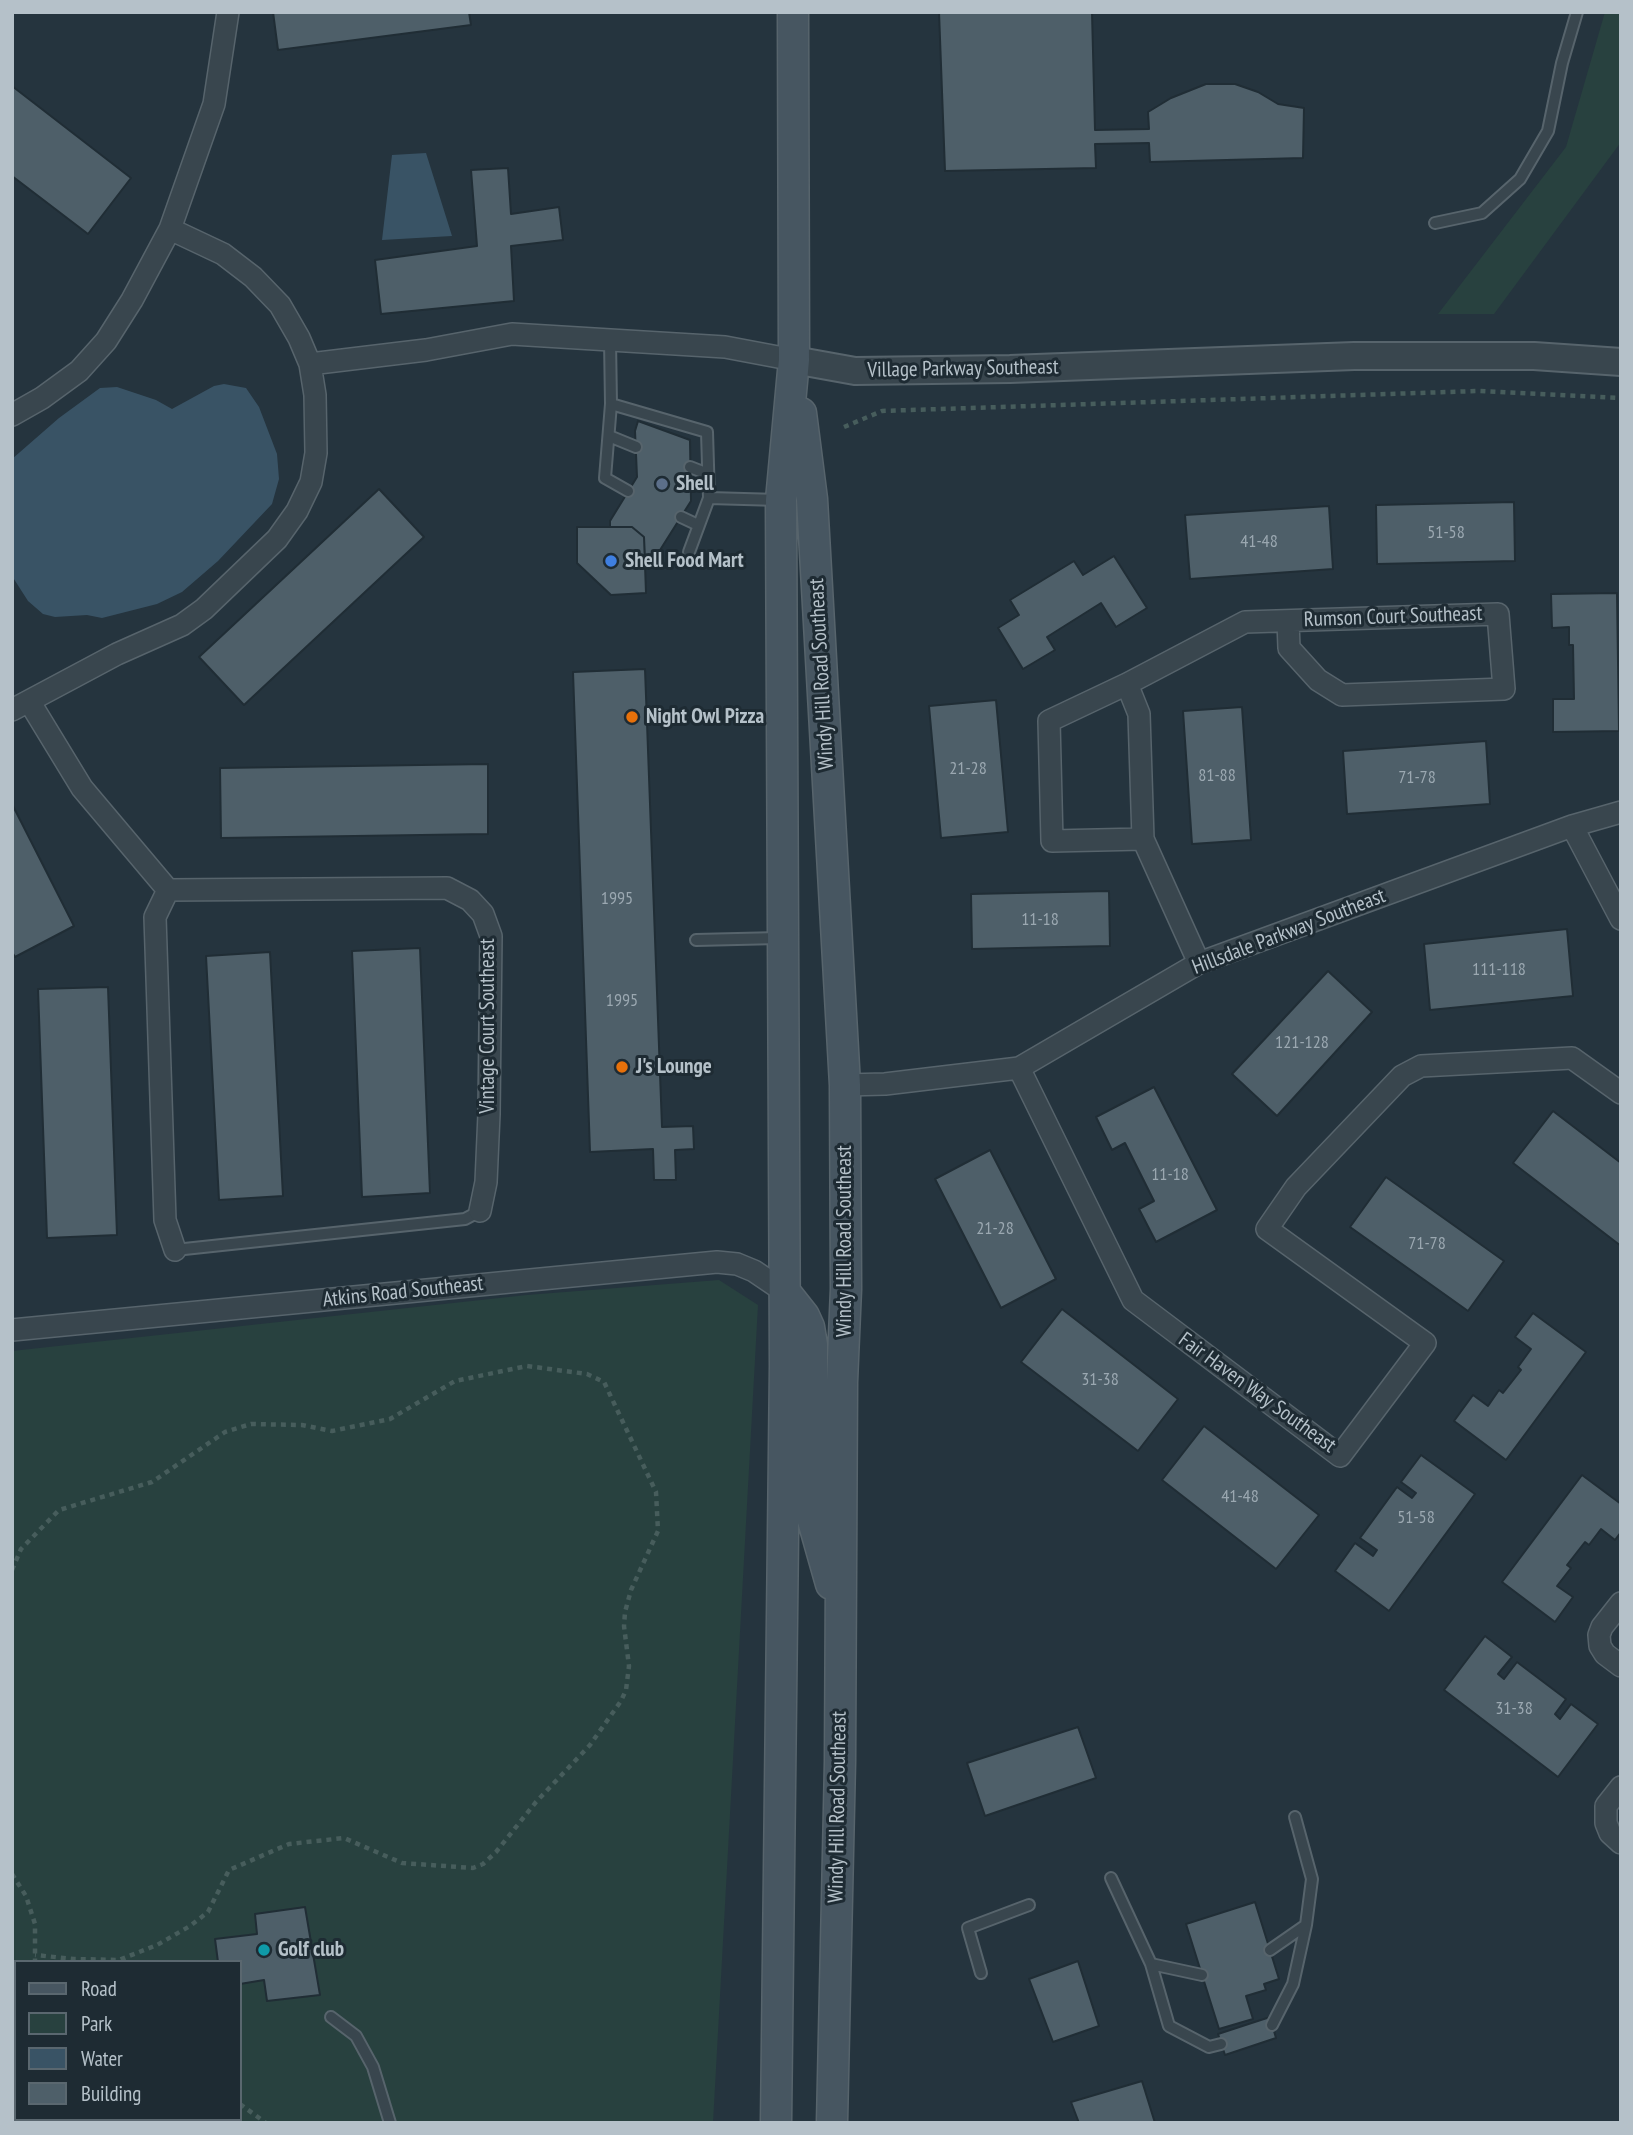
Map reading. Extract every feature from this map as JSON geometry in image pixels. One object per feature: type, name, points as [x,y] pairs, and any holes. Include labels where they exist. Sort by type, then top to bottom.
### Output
[{"type":"main road","name":"Windy Hill Road Southeast","points":[[776,2123],[785,1292],[781,500],[794,360],[793,12]]},
{"type":"main road","name":"Windy Hill Road Southeast","points":[[794,360],[812,499],[845,1085],[846,1289],[842,1382],[840,1762],[832,2123]]},
{"type":"main road","points":[[785,1292],[809,1327],[812,1345],[812,1517],[841,1618]]},
{"type":"street","points":[[12,415],[42,398],[79,371],[106,341],[132,300],[170,229],[214,104],[228,12]]},
{"type":"street","points":[[170,229],[223,254],[253,277],[280,305],[299,338],[310,364],[315,395],[316,453],[311,482],[297,511],[277,539],[204,609],[182,625],[106,660],[21,706],[82,788],[168,890],[155,916],[165,1220],[175,1250]]},
{"type":"street","name":"Village Parkway Southeast","points":[[310,364],[426,350],[512,334],[726,347],[855,371],[1010,369],[1354,356],[1534,356],[1621,362]]},
{"type":"street","name":"Rumson Court Southeast","points":[[1143,839],[1052,841],[1049,721],[1127,684],[1245,622],[1498,614],[1504,689],[1342,695],[1318,680],[1289,648],[1288,621]]},
{"type":"street","points":[[1127,684],[1139,714],[1143,839],[1199,963]]},
{"type":"street","name":"Hillsdale Parkway Southeast","points":[[845,1085],[885,1084],[1019,1068],[1199,963],[1572,826],[1621,812]]},
{"type":"street","points":[[1572,826],[1621,919]]},
{"type":"street","name":"Vintage Court Southeast","points":[[168,890],[447,888],[470,900],[483,914],[491,936],[489,1114],[486,1182],[480,1212]]},
{"type":"street","name":"Fair Haven Way Southeast","points":[[1019,1068],[1133,1300],[1340,1456],[1425,1343],[1267,1229],[1296,1187],[1402,1076],[1421,1066],[1572,1058],[1621,1093]]},
{"type":"street","name":"Atkins Road Southeast","points":[[12,1330],[718,1262],[737,1264],[754,1271],[785,1292]]},
{"type":"street","points":[[1621,1603],[1599,1635],[1600,1646],[1605,1654],[1621,1667]]},
{"type":"street","points":[[1621,1787],[1606,1806],[1606,1823],[1610,1833],[1621,1843]]},
{"type":"lane","points":[[1435,223],[1482,213],[1520,179],[1548,131],[1562,63],[1577,12]]},
{"type":"lane","points":[[610,340],[611,404],[605,478],[628,491]]},
{"type":"lane","points":[[611,404],[707,432],[709,498],[689,552]]},
{"type":"lane","points":[[609,436],[636,447]]},
{"type":"lane","points":[[690,467],[708,474]]},
{"type":"lane","points":[[709,498],[781,500]]},
{"type":"lane","points":[[681,517],[698,525]]},
{"type":"lane","points":[[696,940],[782,938]]},
{"type":"lane","points":[[175,1250],[465,1219],[480,1212]]},
{"type":"lane","points":[[1272,2025],[1293,1984],[1306,1925],[1312,1879],[1295,1817]]},
{"type":"lane","points":[[1111,1878],[1151,1964],[1170,2026],[1209,2047],[1221,2044]]},
{"type":"lane","points":[[981,1972],[968,1928],[1029,1905]]},
{"type":"lane","points":[[1270,1950],[1306,1925]]},
{"type":"lane","points":[[1151,1964],[1202,1975]]},
{"type":"lane","points":[[331,2017],[356,2036],[373,2067],[390,2123]]},
{"type":"path","points":[[844,427],[881,411],[1478,391],[1621,398]]},
{"type":"path","points":[[12,1570],[21,1549],[59,1510],[152,1482],[225,1432],[251,1424],[302,1425],[332,1431],[390,1419],[455,1381],[527,1366],[587,1374],[604,1382],[656,1492],[657,1531],[631,1590],[625,1612],[629,1666],[626,1690],[614,1713],[590,1745],[536,1802],[484,1864],[472,1868],[402,1863],[344,1838],[289,1844],[229,1870],[208,1912],[191,1926],[158,1945],[119,1960],[35,1959],[35,1924],[26,1896],[12,1874]]},
{"type":"path","points":[[242,2105],[266,2123]]},
{"type":"green space","points":[[1605,12],[1621,12],[1621,142],[1494,314],[1438,314],[1566,147]]},
{"type":"green space","points":[[719,1280],[758,1305],[713,2123],[12,2123],[12,1351],[527,1295]]},
{"type":"water","points":[[426,153],[452,236],[382,240],[392,155]]},
{"type":"water","points":[[224,384],[246,388],[259,407],[277,454],[279,479],[272,504],[218,561],[182,592],[157,604],[102,618],[87,615],[55,617],[43,614],[28,601],[12,576],[12,459],[59,418],[100,388],[117,387],[156,400],[172,409],[214,386]]},
{"type":"building","points":[[273,12],[469,12],[471,25],[278,50]]},
{"type":"building","points":[[939,12],[1092,12],[1095,130],[1149,129],[1148,112],[1171,98],[1206,84],[1235,84],[1258,92],[1278,104],[1304,108],[1303,158],[1150,162],[1149,143],[1095,144],[1096,168],[945,171]]},
{"type":"building","points":[[12,86],[131,178],[88,234],[12,176]]},
{"type":"building","points":[[508,168],[511,214],[559,207],[563,240],[511,246],[514,301],[381,314],[375,260],[477,246],[471,170]]},
{"type":"building","name":"Shell","points":[[638,421],[690,440],[691,501],[655,558],[645,559],[644,537],[632,527],[610,527],[610,521],[637,477],[635,431]]},
{"type":"building","points":[[379,489],[424,537],[244,705],[199,657]]},
{"type":"building","points":[[1514,502],[1515,561],[1377,564],[1376,505]]},
{"type":"building","points":[[1329,506],[1333,569],[1190,579],[1185,515]]},
{"type":"building","name":"Shell Food Mart","points":[[577,527],[632,527],[644,537],[646,593],[611,595],[577,563]]},
{"type":"building","points":[[1114,556],[1147,608],[1116,627],[1101,603],[1047,637],[1055,650],[1023,669],[998,628],[1019,615],[1010,600],[1074,561],[1083,575]]},
{"type":"building","points":[[1617,593],[1619,731],[1553,732],[1553,699],[1574,699],[1573,645],[1569,645],[1569,627],[1552,628],[1551,594]]},
{"type":"building","points":[[645,669],[662,1127],[693,1126],[694,1149],[675,1150],[676,1180],[654,1180],[653,1149],[590,1152],[573,672]]},
{"type":"building","points":[[996,700],[1008,832],[941,838],[929,706]]},
{"type":"building","points":[[1242,707],[1251,840],[1192,844],[1183,711]]},
{"type":"building","points":[[1486,741],[1490,804],[1347,814],[1343,751]]},
{"type":"building","points":[[488,764],[488,834],[221,838],[220,768]]},
{"type":"building","points":[[12,804],[74,926],[15,957],[12,952]]},
{"type":"building","points":[[1109,891],[1110,946],[972,949],[971,894]]},
{"type":"building","points":[[1567,929],[1573,996],[1430,1010],[1424,944]]},
{"type":"building","points":[[420,948],[430,1193],[362,1197],[352,951]]},
{"type":"building","points":[[270,952],[283,1196],[219,1200],[206,956]]},
{"type":"building","points":[[1328,971],[1372,1012],[1277,1116],[1232,1074]]},
{"type":"building","points":[[108,987],[117,1235],[47,1238],[38,989]]},
{"type":"building","points":[[1154,1087],[1217,1210],[1156,1242],[1139,1209],[1154,1201],[1125,1143],[1112,1150],[1096,1117]]},
{"type":"building","points":[[1553,1111],[1621,1163],[1621,1246],[1513,1163]]},
{"type":"building","points":[[990,1150],[1056,1279],[1001,1308],[935,1179]]},
{"type":"building","points":[[1386,1177],[1504,1261],[1468,1311],[1350,1227]]},
{"type":"building","points":[[1062,1309],[1178,1399],[1138,1451],[1021,1362]]},
{"type":"building","points":[[1533,1313],[1586,1352],[1506,1460],[1454,1421],[1473,1395],[1488,1406],[1499,1390],[1503,1393],[1521,1370],[1518,1367],[1531,1349],[1515,1337]]},
{"type":"building","points":[[1204,1426],[1319,1515],[1276,1569],[1162,1480]]},
{"type":"building","points":[[1421,1455],[1475,1494],[1389,1611],[1335,1571],[1355,1543],[1373,1556],[1377,1550],[1360,1538],[1397,1487],[1412,1498],[1416,1493],[1401,1482]]},
{"type":"building","points":[[1582,1475],[1621,1504],[1621,1532],[1615,1540],[1601,1529],[1589,1545],[1585,1542],[1567,1565],[1571,1568],[1557,1586],[1573,1597],[1555,1622],[1502,1582]]},
{"type":"building","points":[[1485,1636],[1512,1657],[1498,1674],[1504,1679],[1517,1662],[1566,1699],[1555,1714],[1560,1719],[1571,1704],[1598,1724],[1558,1777],[1444,1690]]},
{"type":"building","points":[[1078,1727],[1096,1778],[985,1816],[967,1763]]},
{"type":"building","points":[[1255,1902],[1279,1979],[1264,1984],[1266,1990],[1246,1996],[1253,2019],[1219,2029],[1186,1924]]},
{"type":"building","name":"Golf club","points":[[305,1907],[320,1995],[267,2001],[264,1980],[242,1984],[242,1960],[218,1960],[215,1939],[257,1934],[255,1914]]},
{"type":"building","points":[[1078,1961],[1099,2026],[1053,2042],[1029,1979]]},
{"type":"building","points":[[1270,2017],[1276,2038],[1225,2055],[1218,2034]]},
{"type":"building","points":[[1142,2081],[1155,2123],[1079,2123],[1071,2102]]},
{"type":"place","name":"Shell","points":[[662,484]]},
{"type":"place","name":"Shell Food Mart","points":[[611,561]]},
{"type":"place","name":"Night Owl Pizza","points":[[632,717]]},
{"type":"place","name":"J's Lounge","points":[[622,1067]]},
{"type":"place","name":"Golf club","points":[[264,1950]]}]
